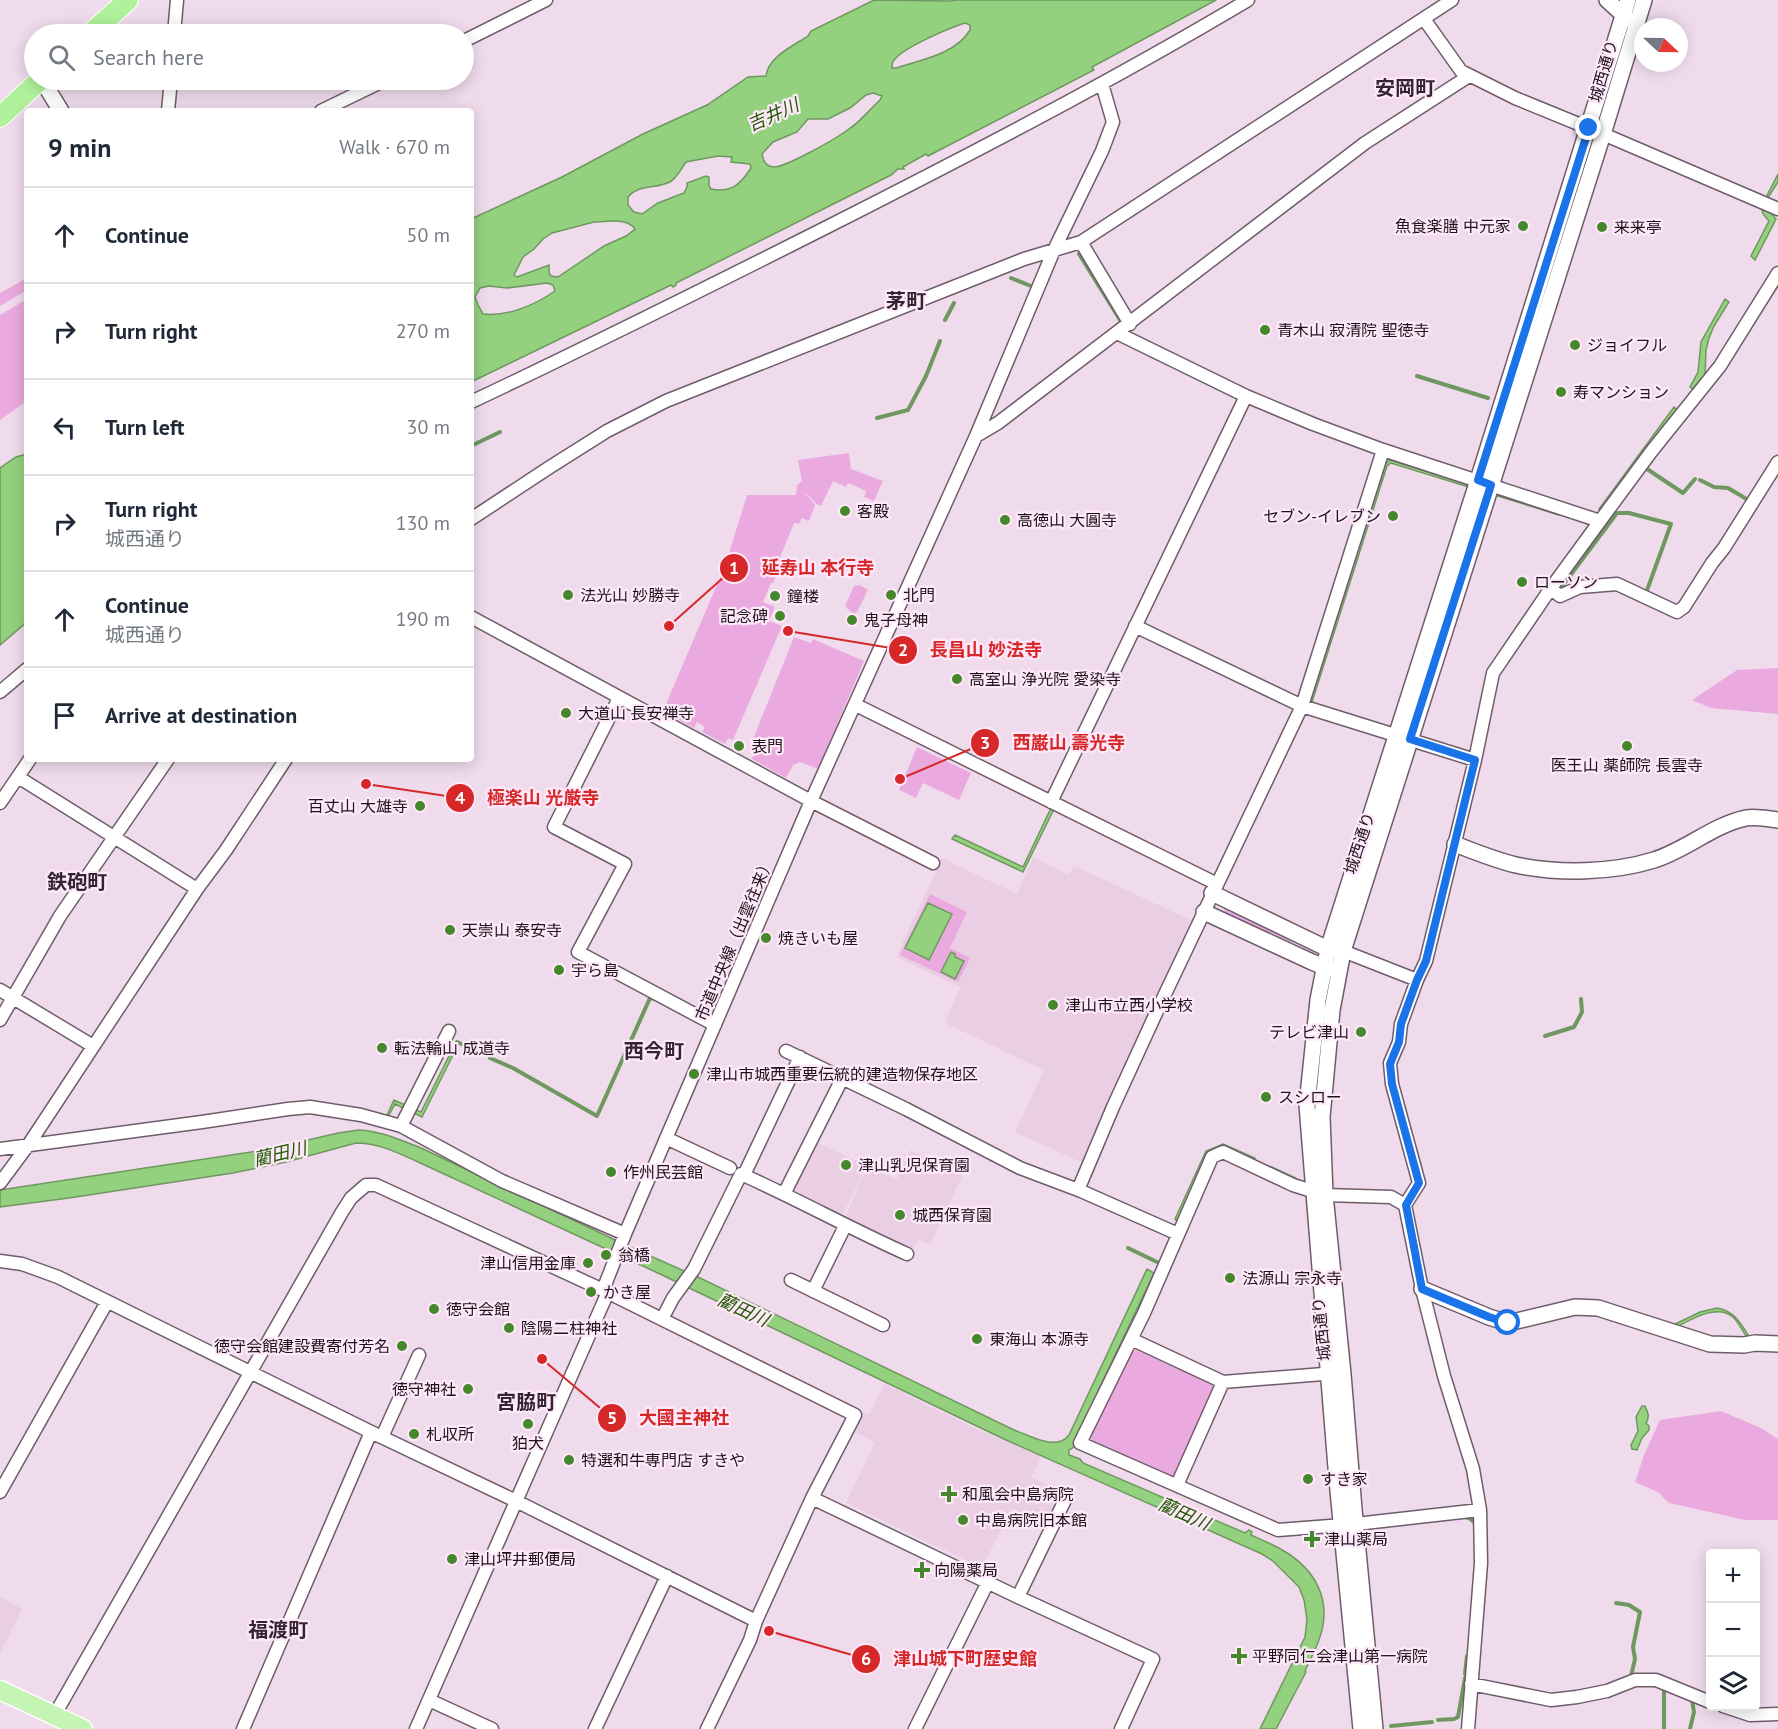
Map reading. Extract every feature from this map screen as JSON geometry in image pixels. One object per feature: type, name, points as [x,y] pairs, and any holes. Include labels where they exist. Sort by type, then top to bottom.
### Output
[{"type":"highway","points":[[101,24],[128,0]]},
{"type":"highway","points":[[0,117],[30,90]]},
{"type":"main road","points":[[0,1690],[82,1729]]},
{"type":"street","points":[[175,24],[177,0]]},
{"type":"street","points":[[474,36],[546,0]]},
{"type":"street","points":[[474,401],[695,294],[927,177],[1102,84],[1248,0]]},
{"type":"street","points":[[474,517],[607,431],[666,401],[1024,259],[1081,242],[1452,0]]},
{"type":"street","points":[[1607,0],[1629,13]]},
{"type":"street","name":"城西通り","points":[[1376,1729],[1349,1524],[1337,1480],[1336,1373],[1319,1193],[1307,1106],[1318,1000],[1332,969],[1336,950],[1596,131],[1629,13],[1644,0]]},
{"type":"street","points":[[1424,19],[1461,71],[1469,76],[1515,98],[1778,210]]},
{"type":"street","points":[[976,436],[999,423],[1365,143],[1469,76]]},
{"type":"street","name":"市道中央線（出雲往来）","points":[[416,1729],[516,1501],[605,1291],[624,1236],[811,801],[976,436],[1054,250],[1102,151],[1113,122],[1102,84]]},
{"type":"street","points":[[48,90],[60,108]]},
{"type":"street","points":[[168,108],[170,90]]},
{"type":"street","points":[[327,108],[364,90]]},
{"type":"street","points":[[1081,242],[1130,324]]},
{"type":"street","points":[[1468,1729],[1481,1563],[1480,1510],[1473,1469],[1444,1376],[1422,1289],[1406,1205],[1419,1183],[1392,1084],[1390,1064],[1399,1042],[1401,1024],[1426,961],[1475,760],[1493,673],[1551,588],[1651,452],[1720,366],[1778,273]]},
{"type":"street","points":[[1117,333],[1246,396],[1313,424],[1383,450],[1600,521]]},
{"type":"street","points":[[1051,802],[1246,396]]},
{"type":"street","points":[[1078,1190],[1113,1107],[1302,706],[1383,450]]},
{"type":"street","points":[[1551,588],[1560,596],[1580,587],[1617,584],[1677,612],[1684,607],[1724,548],[1778,462]]},
{"type":"street","points":[[474,618],[811,801],[933,863]]},
{"type":"street","points":[[1135,626],[1302,706],[1475,760]]},
{"type":"street","points":[[0,693],[24,672]]},
{"type":"street","points":[[619,698],[554,827],[625,864],[578,952],[715,1025]]},
{"type":"street","points":[[856,705],[1051,802],[1336,950],[1417,980]]},
{"type":"street","points":[[0,804],[28,762]]},
{"type":"street","points":[[0,1020],[60,916],[166,762]]},
{"type":"street","points":[[2,1181],[284,762]]},
{"type":"street","points":[[18,777],[197,889]]},
{"type":"street","points":[[1455,844],[1517,865],[1542,869],[1590,871],[1620,868],[1654,860],[1684,848],[1725,825],[1747,818],[1778,820]]},
{"type":"street","points":[[1204,912],[1332,969]]},
{"type":"street","points":[[0,990],[93,1046]]},
{"type":"street","points":[[401,1126],[449,1031]]},
{"type":"street","points":[[786,1051],[843,1077],[1020,1168],[1078,1190],[1178,1234]]},
{"type":"street","points":[[663,1319],[672,1298],[694,1269],[741,1174],[744,1175],[800,1057]]},
{"type":"street","points":[[784,1194],[843,1077]]},
{"type":"street","points":[[0,1149],[310,1107],[362,1115],[401,1126],[502,1181],[624,1236]]},
{"type":"street","points":[[666,1138],[730,1168]]},
{"type":"street","points":[[1406,1205],[1391,1197],[1319,1193],[1293,1185],[1223,1152],[1212,1156],[1131,1339],[1080,1443],[1278,1530],[1480,1510]]},
{"type":"street","points":[[744,1175],[845,1226],[907,1254]]},
{"type":"street","points":[[54,1716],[342,1212],[351,1198],[366,1185],[376,1185],[605,1291],[855,1415],[812,1498],[756,1621],[750,1640],[707,1729]]},
{"type":"street","points":[[813,1291],[845,1226]]},
{"type":"street","points":[[0,1261],[22,1264],[57,1277],[756,1621]]},
{"type":"street","points":[[791,1280],[883,1324]]},
{"type":"street","points":[[1422,1289],[1508,1323],[1575,1306],[1598,1308],[1710,1344],[1744,1345],[1778,1336]]},
{"type":"street","points":[[0,1492],[107,1302]]},
{"type":"street","points":[[1131,1339],[1223,1382],[1336,1373]]},
{"type":"street","points":[[1755,1343],[1778,1344]]},
{"type":"street","points":[[243,1729],[376,1435],[419,1355]]},
{"type":"street","points":[[1177,1485],[1223,1382]]},
{"type":"street","points":[[812,1498],[1018,1597],[1154,1659],[1121,1729]]},
{"type":"street","points":[[1018,1597],[1065,1500]]},
{"type":"street","name":"城西通り","points":[[1349,1524],[1361,1729]]},
{"type":"street","points":[[596,1729],[667,1576]]},
{"type":"street","points":[[915,1729],[988,1582]]},
{"type":"street","points":[[1471,1684],[1551,1700],[1607,1690],[1635,1680],[1656,1680],[1706,1700]]},
{"type":"street","points":[[429,1700],[492,1729]]},
{"type":"street","points":[[1736,1711],[1750,1715],[1778,1714]]},
{"type":"shaded area","points":[[24,280],[24,292],[0,306],[0,293]]},
{"type":"shaded area","points":[[24,301],[24,403],[0,420],[0,315]]},
{"type":"shaded area","points":[[849,453],[851,469],[883,481],[874,501],[864,497],[866,491],[848,483],[846,487],[833,481],[821,506],[804,494],[815,505],[809,521],[802,518],[799,524],[794,523],[775,570],[777,574],[763,602],[775,607],[769,621],[782,626],[733,740],[728,738],[725,744],[702,732],[705,727],[697,722],[694,728],[663,711],[725,566],[747,495],[796,495],[797,485],[802,481],[798,460]]},
{"type":"shaded area","points":[[860,585],[868,590],[857,612],[853,614],[845,606],[854,586]]},
{"type":"shaded area","points":[[794,637],[811,643],[813,639],[864,661],[818,769],[800,762],[793,765],[786,778],[752,759],[755,752],[749,749]]},
{"type":"shaded area","points":[[1778,668],[1778,714],[1711,708],[1692,700],[1737,670]]},
{"type":"shaded area","points":[[917,747],[971,773],[959,800],[923,783],[916,798],[899,790]]},
{"type":"shaded area","name":"津山市立西小学校","points":[[1033,857],[1068,875],[1074,866],[1193,921],[1083,1163],[1015,1132],[1044,1070],[945,1023],[960,987],[896,957],[942,858],[1017,894]]},
{"type":"shaded area","points":[[930,894],[967,912],[950,948],[970,958],[958,982],[900,955]]},
{"type":"shaded area","points":[[1225,908],[1288,936],[1291,943],[1283,946],[1224,913]]},
{"type":"shaded area","points":[[816,1142],[867,1166],[842,1216],[795,1194],[793,1188]]},
{"type":"shaded area","points":[[910,1150],[962,1176],[930,1245],[918,1239],[912,1251],[845,1216],[868,1166],[897,1179]]},
{"type":"shaded area","points":[[1136,1350],[1212,1384],[1214,1390],[1175,1475],[1171,1477],[1093,1443],[1090,1435],[1128,1352]]},
{"type":"shaded area","points":[[884,1384],[1041,1457],[1031,1477],[1062,1492],[1047,1524],[1012,1508],[982,1568],[846,1503],[875,1443],[855,1432],[864,1414],[870,1414]]},
{"type":"shaded area","points":[[1721,1411],[1761,1428],[1778,1439],[1778,1520],[1745,1520],[1669,1503],[1658,1492],[1635,1482],[1660,1420]]},
{"type":"shaded area","points":[[0,1597],[22,1609],[0,1653]]},
{"type":"water","name":"吉井川","points":[[874,0],[1216,0],[1092,67],[1094,70],[928,156],[926,154],[903,167],[904,169],[898,169],[891,175],[676,283],[673,287],[671,285],[474,381],[474,218],[707,105],[748,77],[766,76],[771,63],[776,58],[808,36],[811,31]],"holes":[[[965,23],[970,25],[970,30],[956,45],[927,59],[892,68],[894,60],[908,49]],[[873,93],[882,96],[880,100],[843,133],[788,163],[773,167],[765,163],[762,154],[773,142],[797,132],[808,119],[828,119]],[[718,156],[732,157],[731,162],[750,164],[751,168],[743,179],[730,189],[711,189],[709,177],[706,176],[687,183],[684,193],[658,203],[642,214],[634,212],[628,205],[628,197],[632,193],[642,188],[670,182],[686,162]],[[611,221],[627,223],[635,229],[626,236],[604,246],[558,277],[551,276],[549,265],[517,277],[514,275],[523,257],[552,233],[594,222]],[[547,283],[553,285],[555,291],[539,301],[511,312],[483,314],[475,297],[480,288],[489,286],[507,288]]]},
{"type":"water","points":[[1778,174],[1778,182],[1767,199],[1770,212],[1776,219],[1755,260],[1751,256],[1769,221],[1761,207]]},
{"type":"water","points":[[1725,299],[1729,302],[1709,338],[1705,376],[1695,390],[1690,387],[1698,372],[1701,342]]},
{"type":"water","points":[[1674,407],[1678,410],[1606,509],[1610,518],[1606,524],[1599,509]]},
{"type":"water","points":[[24,455],[24,625],[0,645],[0,468],[16,457]]},
{"type":"water","points":[[1390,460],[1560,512],[1559,515],[1391,463],[1387,466],[1312,702],[1310,700],[1385,464]]},
{"type":"water","points":[[1051,808],[1054,809],[1023,872],[952,839],[955,835],[1023,867]]},
{"type":"water","points":[[928,903],[952,914],[929,960],[905,948]]},
{"type":"water","points":[[951,952],[955,954],[955,957],[964,961],[955,979],[941,972]]},
{"type":"water","points":[[453,1048],[456,1049],[422,1117],[395,1104],[387,1115],[394,1100],[421,1112]]},
{"type":"water","name":"藺田川","points":[[359,1130],[383,1134],[421,1148],[700,1278],[1014,1430],[1042,1441],[1057,1442],[1069,1435],[1147,1269],[1154,1273],[1074,1447],[1069,1450],[1069,1455],[1245,1533],[1249,1530],[1252,1532],[1251,1535],[1295,1559],[1313,1577],[1322,1599],[1323,1624],[1306,1672],[1276,1729],[1260,1729],[1305,1637],[1307,1619],[1299,1587],[1273,1561],[1262,1554],[1006,1440],[660,1274],[394,1151],[379,1146],[356,1143],[286,1162],[233,1173],[0,1207],[0,1190],[265,1150]]},
{"type":"water","points":[[1223,1144],[1255,1158],[1253,1162],[1225,1148],[1178,1222],[1175,1219],[1206,1151]]},
{"type":"water","points":[[1717,1308],[1732,1314],[1748,1335],[1746,1336],[1733,1317],[1719,1312],[1704,1314],[1675,1328],[1671,1326],[1700,1312]]},
{"type":"water","points":[[1642,1406],[1645,1406],[1648,1412],[1646,1423],[1649,1430],[1642,1438],[1637,1450],[1632,1449],[1631,1445],[1638,1431],[1636,1417]]},
{"type":"waterway","points":[[1079,254],[1122,323]]},
{"type":"waterway","points":[[1011,278],[1031,286]]},
{"type":"waterway","points":[[945,320],[954,303]]},
{"type":"waterway","points":[[877,418],[908,410],[926,376],[940,341]]},
{"type":"waterway","points":[[1417,376],[1488,398]]},
{"type":"waterway","points":[[474,445],[500,432]]},
{"type":"waterway","points":[[1647,469],[1683,493],[1695,479]]},
{"type":"waterway","points":[[1700,480],[1714,487],[1728,488],[1750,501]]},
{"type":"waterway","points":[[1560,589],[1617,513],[1629,513],[1671,524],[1646,593]]},
{"type":"waterway","points":[[490,1058],[513,1068],[597,1116],[650,998],[655,999]]},
{"type":"waterway","points":[[1545,1036],[1574,1027],[1582,1012],[1581,999]]},
{"type":"waterway","points":[[457,1042],[486,1055]]},
{"type":"waterway","points":[[1271,1168],[1295,1179]]},
{"type":"waterway","points":[[1128,1248],[1157,1262]]},
{"type":"waterway","points":[[1465,1517],[1474,1522]]},
{"type":"waterway","points":[[1616,1603],[1629,1605],[1640,1612],[1633,1647],[1635,1659],[1631,1676]]},
{"type":"waterway","points":[[1465,1674],[1469,1654]]},
{"type":"waterway","points":[[1438,1720],[1458,1717],[1465,1678]]},
{"type":"waterway","points":[[1664,1688],[1664,1729]]},
{"type":"waterway","points":[[1690,1729],[1694,1712],[1692,1700]]},
{"type":"waterway","points":[[1391,1726],[1432,1722]]},
{"type":"place","name":"魚食楽膳 中元家","points":[[1523,226]]},
{"type":"place","name":"来来亭","points":[[1602,227]]},
{"type":"place","name":"青木山 寂清院 聖徳寺","points":[[1265,330]]},
{"type":"place","name":"ジョイフル","points":[[1575,345]]},
{"type":"place","name":"寿マンション","points":[[1561,392]]},
{"type":"place","name":"客殿","points":[[845,511]]},
{"type":"place","name":"セブン-イレブン","points":[[1393,516]]},
{"type":"place","name":"高徳山 大圓寺","points":[[1005,520]]},
{"type":"place","name":"ローソン","points":[[1522,582]]},
{"type":"place","name":"法光山 妙勝寺","points":[[568,595]]},
{"type":"place","name":"北門","points":[[891,595]]},
{"type":"place","name":"鐘楼","points":[[775,596]]},
{"type":"place","name":"記念碑","points":[[780,616]]},
{"type":"place","name":"鬼子母神","points":[[852,620]]},
{"type":"place","name":"延寿山 本行寺","points":[[669,626]]},
{"type":"place","name":"長昌山 妙法寺","points":[[788,631]]},
{"type":"place","name":"高室山 浄光院 愛染寺","points":[[957,679]]},
{"type":"place","name":"大道山 長安禅寺","points":[[566,713]]},
{"type":"place","name":"表門","points":[[739,746]]},
{"type":"place","name":"医王山 薬師院 長雲寺","points":[[1627,746]]},
{"type":"place","name":"西巌山 壽光寺","points":[[900,779]]},
{"type":"place","name":"極楽山 光厳寺","points":[[366,784]]},
{"type":"place","name":"百丈山 大雄寺","points":[[420,806]]},
{"type":"place","name":"天崇山 泰安寺","points":[[450,930]]},
{"type":"place","name":"焼きいも屋","points":[[766,938]]},
{"type":"place","name":"宇ら島","points":[[559,970]]},
{"type":"place","name":"津山市立西小学校","points":[[1053,1005]]},
{"type":"place","name":"テレビ津山","points":[[1361,1032]]},
{"type":"place","name":"転法輪山 成道寺","points":[[382,1048]]},
{"type":"place","name":"津山市城西重要伝統的建造物保存地区","points":[[694,1074]]},
{"type":"place","name":"スシロー","points":[[1266,1097]]},
{"type":"place","name":"津山乳児保育園","points":[[846,1165]]},
{"type":"place","name":"作州民芸館","points":[[611,1172]]},
{"type":"place","name":"城西保育園","points":[[900,1215]]},
{"type":"place","name":"翁橋","points":[[606,1255]]},
{"type":"place","name":"津山信用金庫","points":[[588,1263]]},
{"type":"place","name":"法源山 宗永寺","points":[[1230,1278]]},
{"type":"place","name":"かき屋","points":[[591,1292]]},
{"type":"place","name":"徳守会館","points":[[434,1309]]},
{"type":"place","name":"陰陽二柱神社","points":[[509,1328]]},
{"type":"place","name":"東海山 本源寺","points":[[977,1339]]},
{"type":"place","name":"徳守会館建設費寄付芳名","points":[[402,1346]]},
{"type":"place","name":"大國主神社","points":[[542,1359]]},
{"type":"place","name":"徳守神社","points":[[468,1389]]},
{"type":"place","name":"狛犬","points":[[528,1424]]},
{"type":"place","name":"札収所","points":[[414,1434]]},
{"type":"place","name":"特選和牛専門店 すきや","points":[[569,1460]]},
{"type":"place","name":"すき家","points":[[1308,1479]]},
{"type":"place","name":"和風会中島病院","points":[[949,1494]]},
{"type":"place","name":"中島病院旧本館","points":[[963,1520]]},
{"type":"place","name":"津山薬局","points":[[1312,1539]]},
{"type":"place","name":"津山坪井郵便局","points":[[452,1559]]},
{"type":"place","name":"向陽薬局","points":[[922,1570]]},
{"type":"place","name":"津山城下町歴史館","points":[[769,1631]]},
{"type":"place","name":"平野同仁会津山第一病院","points":[[1239,1656]]},
{"type":"district","name":"安岡町","points":[[1405,88]]},
{"type":"district","name":"茅町","points":[[906,301]]},
{"type":"district","name":"鉄砲町","points":[[77,882]]},
{"type":"district","name":"西今町","points":[[654,1051]]},
{"type":"district","name":"宮脇町","points":[[526,1402]]},
{"type":"district","name":"福渡町","points":[[278,1630]]},
{"type":"route","points":[[1508,1323],[1422,1289],[1406,1205],[1419,1183],[1392,1084],[1390,1064],[1399,1042],[1401,1024],[1426,961],[1475,760],[1410,739],[1491,485],[1478,480],[1589,128]]}]
